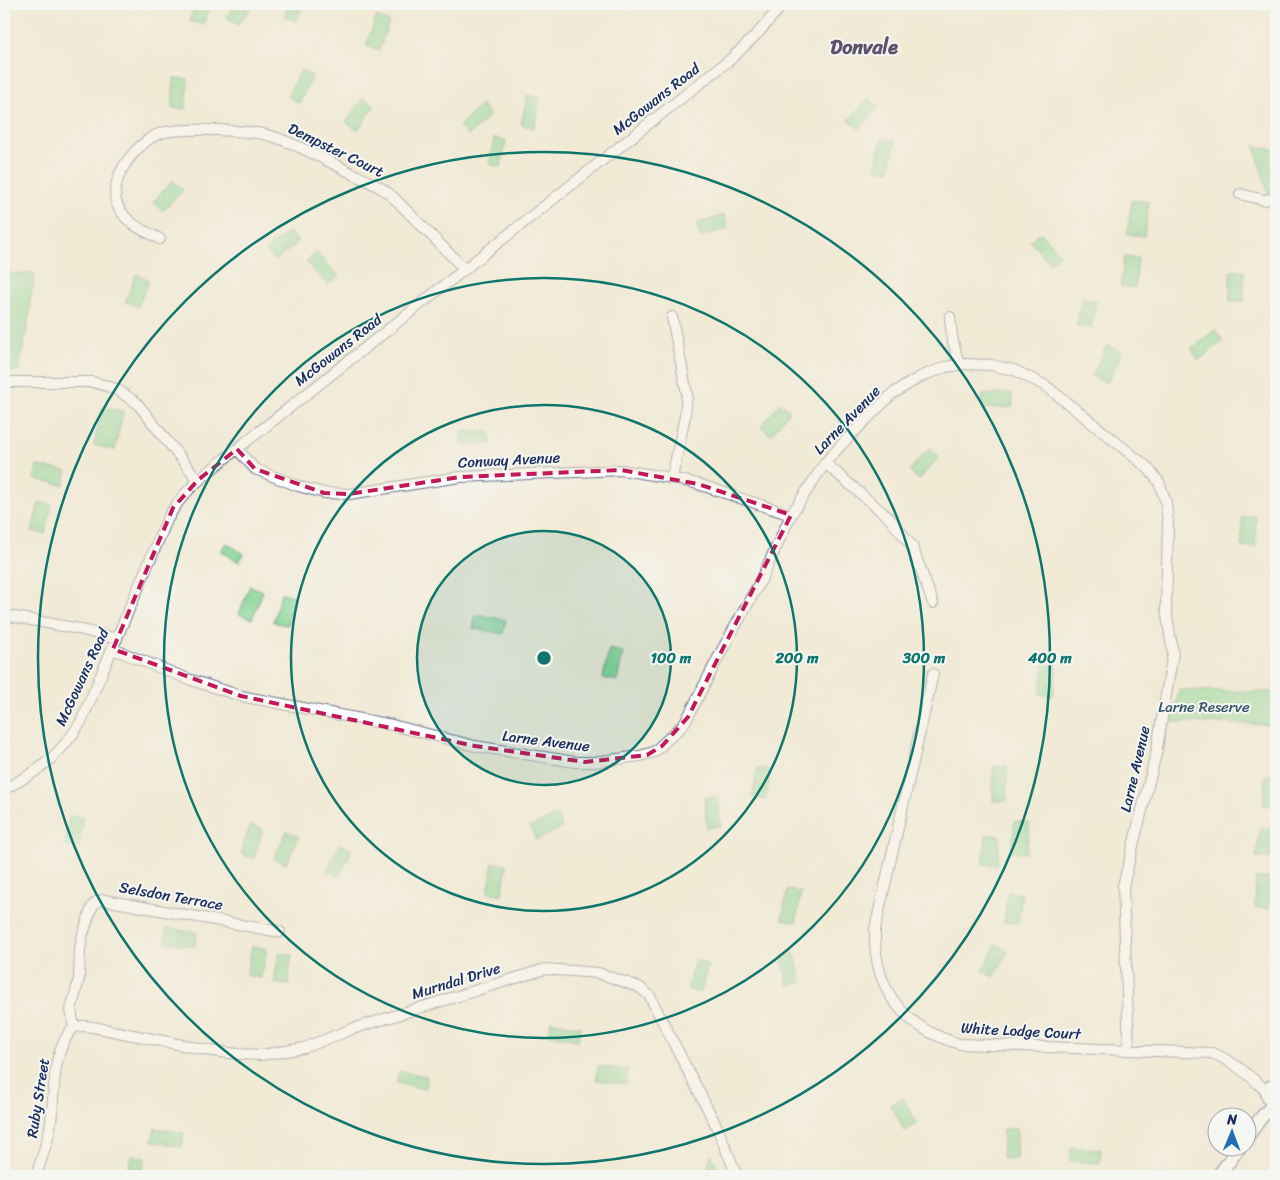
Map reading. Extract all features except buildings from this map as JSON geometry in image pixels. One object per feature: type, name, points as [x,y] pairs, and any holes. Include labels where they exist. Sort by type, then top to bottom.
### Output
[{"type":"street","name":"McGowans Road","points":[[4,789],[44,766],[69,740],[88,709],[147,565],[173,508],[198,480],[732,58],[758,33],[783,4]]},
{"type":"street","name":"Dempster Court","points":[[160,239],[133,224],[116,204],[118,176],[134,153],[144,142],[163,133],[198,131],[253,132],[292,144],[384,190],[438,241],[465,270]]},
{"type":"street","points":[[1240,194],[1264,200],[1276,198]]},
{"type":"street","points":[[672,317],[687,394],[685,416],[672,478]]},
{"type":"street","points":[[950,317],[952,337],[959,365]]},
{"type":"street","name":"Larne Avenue","points":[[112,649],[224,691],[392,725],[475,746],[585,762],[640,756],[654,752],[682,726],[688,717],[721,652],[757,588],[791,515],[825,463],[878,408],[902,387],[933,371],[959,365],[979,364],[1001,366],[1025,374],[1046,386],[1147,467],[1159,482],[1165,496],[1168,524],[1166,609],[1173,659],[1156,754],[1123,886],[1128,1050]]},
{"type":"street","points":[[4,382],[92,382],[116,389],[137,403],[198,480]]},
{"type":"street","name":"Conway Avenue","points":[[237,449],[250,466],[261,472],[310,490],[335,494],[349,494],[460,477],[621,470],[698,484],[791,515]]},
{"type":"street","points":[[825,463],[889,518],[912,546],[933,603]]},
{"type":"street","points":[[4,614],[79,629],[117,639]]},
{"type":"street","name":"White Lodge Court","points":[[933,674],[875,929],[876,956],[880,974],[896,1005],[922,1029],[945,1040],[960,1044],[1212,1053],[1226,1059],[1272,1094]]},
{"type":"street","name":"Selsdon Terrace","points":[[74,1027],[71,1010],[79,979],[82,937],[94,902],[98,900],[222,920],[280,932]]},
{"type":"street","name":"Murndal Drive","points":[[74,1027],[83,1026],[212,1051],[261,1055],[304,1048],[352,1029],[545,970],[598,973],[639,987],[649,995],[717,1127],[737,1176]]},
{"type":"street","name":"Ruby Street","points":[[36,1176],[50,1128],[58,1063],[66,1037],[74,1027]]},
{"type":"street","points":[[1258,1121],[1272,1094]]},
{"type":"street","points":[[1218,1176],[1232,1158]]},
{"type":"highlighted area","points":[[237,449],[255,469],[324,493],[349,494],[460,477],[621,470],[698,484],[791,515],[688,717],[662,746],[647,755],[585,762],[475,746],[241,696],[113,649],[173,508],[198,480]]},
{"type":"green space","points":[[195,4],[210,4],[204,25],[190,21]]},
{"type":"green space","points":[[236,4],[253,4],[238,25],[226,17]]},
{"type":"green space","points":[[289,4],[304,4],[296,21],[284,16]]},
{"type":"green space","points":[[376,17],[389,22],[379,50],[366,46]]},
{"type":"green space","points":[[301,70],[313,76],[299,103],[287,96]]},
{"type":"green space","points":[[174,78],[188,79],[186,109],[172,108]]},
{"type":"green space","points":[[527,95],[540,98],[534,128],[521,125]]},
{"type":"green space","points":[[363,98],[375,105],[358,130],[346,122]]},
{"type":"green space","points":[[869,98],[879,107],[859,129],[849,120]]},
{"type":"green space","points":[[481,105],[490,115],[468,136],[459,126]]},
{"type":"green space","points":[[494,138],[506,141],[501,167],[489,164]]},
{"type":"green space","points":[[882,138],[895,142],[889,171],[875,168]]},
{"type":"green space","points":[[1255,146],[1276,150],[1276,192],[1268,193]]},
{"type":"green space","points":[[173,180],[183,190],[163,211],[153,202]]},
{"type":"green space","points":[[1132,200],[1149,202],[1144,236],[1127,234]]},
{"type":"green space","points":[[724,215],[728,228],[700,237],[696,224]]},
{"type":"green space","points":[[289,231],[298,242],[275,261],[266,250]]},
{"type":"green space","points":[[1040,232],[1060,254],[1050,263],[1030,241]]},
{"type":"green space","points":[[316,252],[339,276],[328,285],[306,262]]},
{"type":"green space","points":[[1124,257],[1138,258],[1135,288],[1121,286]]},
{"type":"green space","points":[[1230,271],[1244,271],[1244,301],[1230,301]]},
{"type":"green space","points":[[35,273],[29,306],[31,307],[19,371],[4,371],[4,274]]},
{"type":"green space","points":[[136,274],[149,280],[138,307],[125,302]]},
{"type":"green space","points":[[1082,299],[1096,301],[1091,328],[1077,326]]},
{"type":"green space","points":[[1215,330],[1223,341],[1199,360],[1191,349]]},
{"type":"green space","points":[[1107,345],[1122,352],[1107,383],[1092,376]]},
{"type":"green space","points":[[1012,393],[1013,407],[983,409],[982,395]]},
{"type":"green space","points":[[780,403],[790,410],[771,435],[761,427]]},
{"type":"green space","points":[[102,407],[123,411],[115,450],[94,445]]},
{"type":"green space","points":[[490,431],[491,444],[462,445],[462,432]]},
{"type":"green space","points":[[929,448],[939,457],[919,480],[909,471]]},
{"type":"green space","points":[[37,466],[67,471],[64,485],[34,479]]},
{"type":"green space","points":[[39,502],[52,505],[45,534],[32,531]]},
{"type":"green space","points":[[1256,516],[1256,547],[1242,547],[1242,517]]},
{"type":"green space","points":[[226,543],[244,554],[239,562],[221,551]]},
{"type":"green space","points":[[250,586],[263,591],[252,619],[239,614]]},
{"type":"green space","points":[[281,593],[294,596],[287,625],[273,622]]},
{"type":"green space","points":[[476,614],[506,620],[503,634],[473,628]]},
{"type":"green space","points":[[609,649],[623,652],[617,681],[603,678]]},
{"type":"green space","points":[[1044,664],[1057,666],[1053,696],[1040,694]]},
{"type":"green space","name":"Larne Reserve","points":[[1179,690],[1276,692],[1276,725],[1172,722]]},
{"type":"green space","points":[[993,766],[1007,766],[1007,801],[993,801]]},
{"type":"green space","points":[[758,768],[771,770],[765,800],[752,797]]},
{"type":"green space","points":[[1265,775],[1276,775],[1276,805],[1264,805]]},
{"type":"green space","points":[[718,796],[721,826],[707,828],[704,798]]},
{"type":"green space","points":[[557,815],[562,828],[536,840],[530,827]]},
{"type":"green space","points":[[69,816],[83,818],[79,848],[65,846]]},
{"type":"green space","points":[[1015,821],[1030,823],[1026,853],[1011,851]]},
{"type":"green space","points":[[250,825],[263,829],[254,858],[241,854]]},
{"type":"green space","points":[[1260,827],[1273,829],[1270,858],[1256,857]]},
{"type":"green space","points":[[287,831],[299,837],[286,864],[274,858]]},
{"type":"green space","points":[[986,834],[1000,836],[997,865],[983,864]]},
{"type":"green space","points":[[340,844],[352,850],[339,877],[326,871]]},
{"type":"green space","points":[[493,863],[507,865],[502,895],[488,892]]},
{"type":"green space","points":[[1256,878],[1269,878],[1269,908],[1255,908]]},
{"type":"green space","points":[[787,890],[801,892],[796,922],[782,919]]},
{"type":"green space","points":[[1008,892],[1022,894],[1018,923],[1004,922]]},
{"type":"green space","points":[[167,928],[197,933],[195,947],[165,942]]},
{"type":"green space","points":[[996,944],[1008,951],[994,977],[982,971]]},
{"type":"green space","points":[[252,946],[267,949],[261,978],[246,976]]},
{"type":"green space","points":[[279,953],[292,955],[288,985],[274,983]]},
{"type":"green space","points":[[794,953],[802,982],[789,986],[781,958]]},
{"type":"green space","points":[[695,960],[708,964],[701,993],[687,989]]},
{"type":"green space","points":[[551,1021],[581,1027],[578,1040],[548,1034]]},
{"type":"green space","points":[[598,1066],[628,1070],[626,1084],[596,1080]]},
{"type":"green space","points":[[399,1071],[427,1076],[425,1089],[396,1083]]},
{"type":"green space","points":[[903,1098],[917,1124],[905,1131],[890,1105]]},
{"type":"green space","points":[[155,1128],[184,1133],[182,1147],[152,1141]]},
{"type":"green space","points":[[1003,1129],[1017,1129],[1016,1159],[1002,1159]]},
{"type":"green space","points":[[1071,1147],[1101,1149],[1100,1163],[1070,1161]]},
{"type":"green space","points":[[711,1154],[722,1176],[706,1176]]},
{"type":"green space","points":[[131,1155],[145,1158],[141,1176],[127,1176]]},
{"type":"district","name":"Donvale","points":[[864,47]]}]
